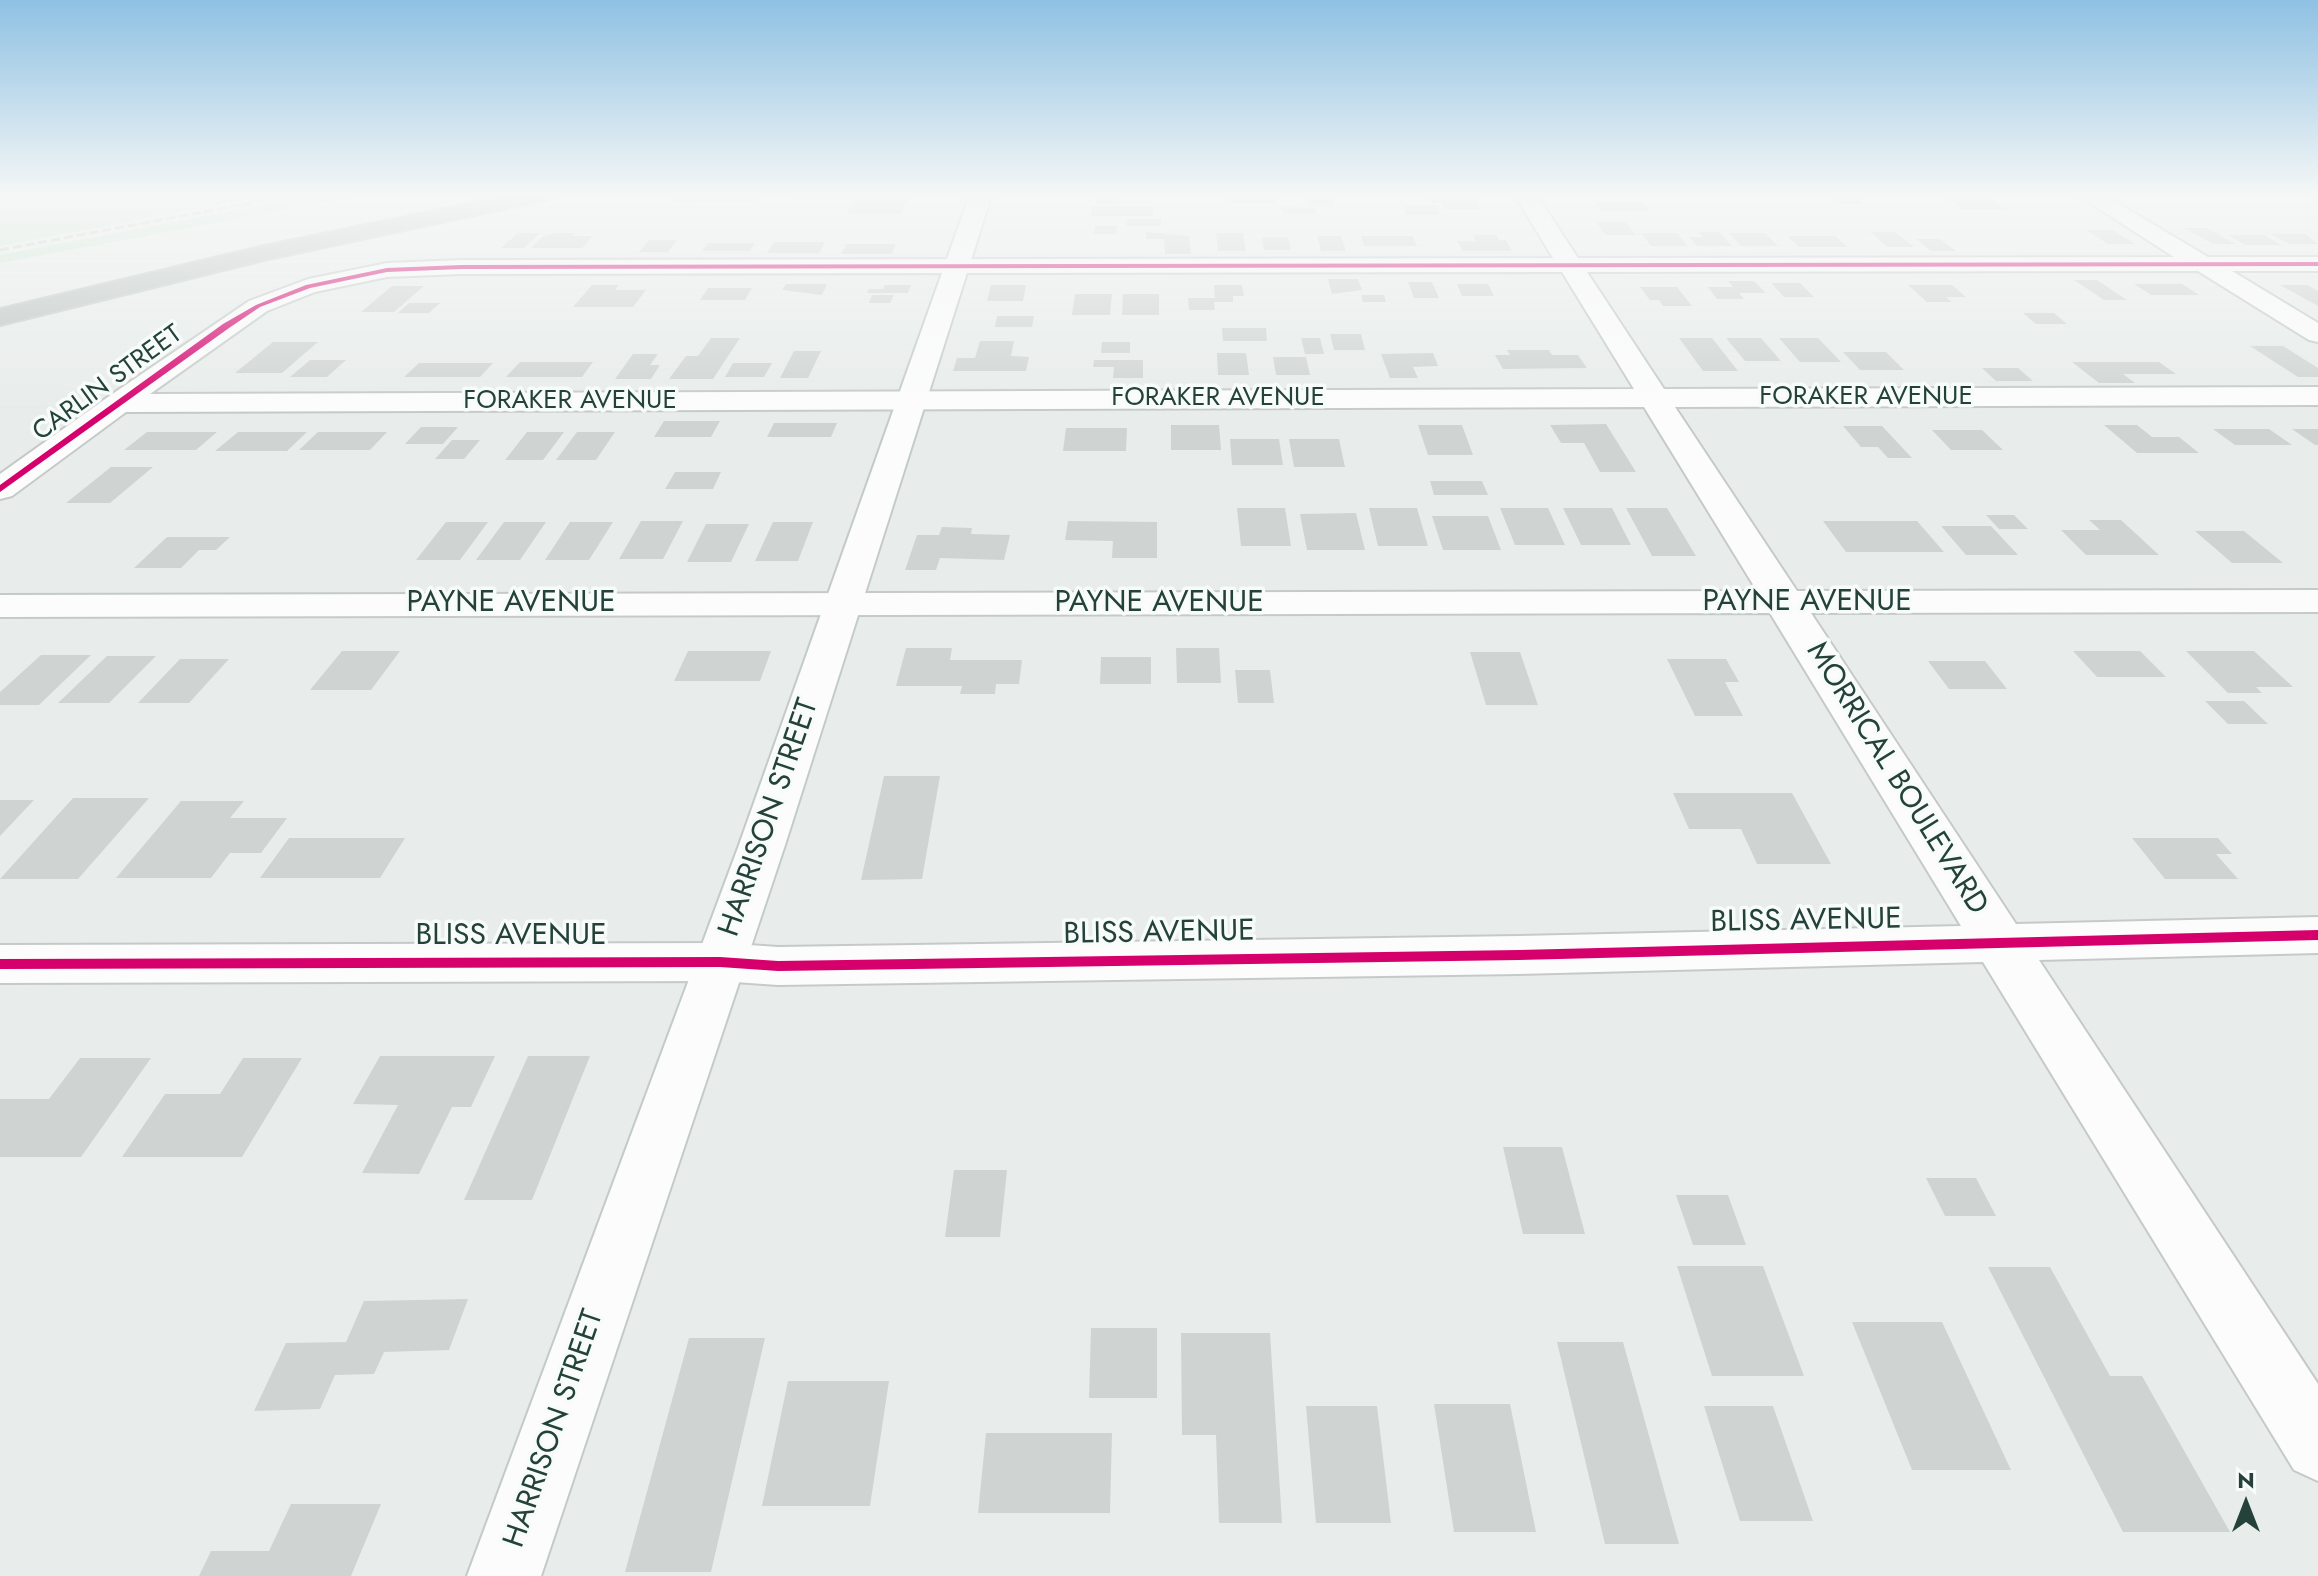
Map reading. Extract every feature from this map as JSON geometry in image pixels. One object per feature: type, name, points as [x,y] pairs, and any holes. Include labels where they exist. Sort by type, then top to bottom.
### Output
[{"type":"highway","points":[[0,317],[204,268]]},
{"type":"street","name":"CARLIN STREET","points":[[0,489],[258,306],[332,279],[387,270],[448,268]]},
{"type":"street","name":"HARRISON STREET","points":[[504,1576],[720,962],[955,268]]},
{"type":"street","name":"MORRICAL BOULEVARD","points":[[1573,268],[2318,1446]]},
{"type":"street","points":[[2209,268],[2318,334]]},
{"type":"street","name":"FORAKER AVENUE","points":[[118,403],[2318,396]]},
{"type":"street","name":"PAYNE AVENUE","points":[[0,606],[2318,601]]},
{"type":"street","name":"BLISS AVENUE","points":[[0,964],[720,962],[778,966],[1440,956],[2318,935]]},
{"type":"building","points":[[1328,279],[1358,279],[1362,290],[1332,294]]},
{"type":"building","points":[[2074,280],[2097,280],[2127,300],[2104,300]]},
{"type":"building","points":[[1728,281],[1754,281],[1766,293],[1739,293],[1744,299],[1717,299],[1708,287],[1733,287]]},
{"type":"building","points":[[1408,282],[1432,282],[1439,298],[1414,298]]},
{"type":"building","points":[[1771,283],[1800,283],[1814,297],[1784,297]]},
{"type":"building","points":[[786,284],[827,284],[822,295],[782,290]]},
{"type":"building","points":[[1457,284],[1488,284],[1494,296],[1462,296]]},
{"type":"building","points":[[2134,284],[2182,284],[2199,295],[2151,295]]},
{"type":"building","points":[[592,285],[619,285],[615,290],[646,290],[633,307],[573,307]]},
{"type":"building","points":[[885,285],[911,285],[908,293],[867,293],[869,289],[883,289]]},
{"type":"building","points":[[991,285],[1026,285],[1023,301],[987,301]]},
{"type":"building","points":[[1214,285],[1242,285],[1244,296],[1233,296],[1233,302],[1214,302],[1215,310],[1189,310],[1188,298],[1215,298]]},
{"type":"building","points":[[1908,285],[1952,285],[1966,297],[1946,297],[1952,302],[1927,302]]},
{"type":"building","points":[[2280,285],[2307,285],[2318,291],[2318,306]]},
{"type":"building","points":[[392,286],[424,286],[394,312],[361,312]]},
{"type":"building","points":[[1640,287],[1677,287],[1692,306],[1663,306],[1659,300],[1650,300]]},
{"type":"building","points":[[708,288],[752,288],[745,300],[700,300]]},
{"type":"building","points":[[1075,294],[1112,294],[1110,315],[1072,315]]},
{"type":"building","points":[[1123,294],[1159,294],[1159,315],[1122,315]]},
{"type":"building","points":[[872,295],[894,295],[890,303],[869,303]]},
{"type":"building","points":[[1361,295],[1384,295],[1386,302],[1363,302]]},
{"type":"building","points":[[409,303],[440,303],[429,313],[398,313]]},
{"type":"building","points":[[2023,313],[2054,313],[2067,324],[2036,324]]},
{"type":"building","points":[[997,316],[1034,316],[1032,327],[995,327]]},
{"type":"building","points":[[1222,328],[1266,328],[1267,341],[1223,341]]},
{"type":"building","points":[[1330,334],[1361,334],[1365,350],[1334,350]]},
{"type":"building","points":[[711,338],[740,338],[713,379],[669,379],[686,356],[698,356]]},
{"type":"building","points":[[1301,338],[1320,338],[1324,354],[1305,354]]},
{"type":"building","points":[[1679,338],[1712,338],[1738,371],[1703,371]]},
{"type":"building","points":[[1726,338],[1761,338],[1781,361],[1745,361]]},
{"type":"building","points":[[1779,338],[1818,338],[1841,362],[1800,362]]},
{"type":"building","points":[[980,341],[1014,341],[1011,356],[1029,357],[1026,371],[953,371],[957,358],[975,358]]},
{"type":"building","points":[[273,342],[318,342],[282,373],[235,373]]},
{"type":"building","points":[[1102,342],[1130,342],[1130,353],[1101,353]]},
{"type":"building","points":[[2250,346],[2283,346],[2318,368],[2318,377],[2298,377]]},
{"type":"building","points":[[1507,350],[1549,350],[1552,355],[1578,355],[1587,368],[1503,369],[1495,355],[1510,355]]},
{"type":"building","points":[[794,351],[821,351],[808,378],[780,378]]},
{"type":"building","points":[[1843,352],[1886,352],[1904,370],[1860,370]]},
{"type":"building","points":[[1217,353],[1246,353],[1249,375],[1218,375]]},
{"type":"building","points":[[1433,353],[1438,366],[1413,367],[1418,378],[1390,378],[1381,354]]},
{"type":"building","points":[[633,354],[658,354],[650,365],[660,365],[651,379],[615,379]]},
{"type":"building","points":[[1273,357],[1306,357],[1310,375],[1276,375]]},
{"type":"building","points":[[310,360],[346,360],[327,377],[290,377]]},
{"type":"building","points":[[1094,360],[1143,360],[1143,378],[1113,378],[1114,367],[1093,367]]},
{"type":"building","points":[[520,362],[593,362],[582,377],[506,377]]},
{"type":"building","points":[[2072,362],[2159,362],[2176,374],[2123,374],[2135,383],[2099,383]]},
{"type":"building","points":[[419,363],[493,363],[480,377],[404,377]]},
{"type":"building","points":[[733,363],[772,363],[764,377],[725,377]]},
{"type":"building","points":[[1982,368],[2018,368],[2033,381],[1996,381]]},
{"type":"building","points":[[664,421],[720,421],[711,437],[654,437]]},
{"type":"building","points":[[774,423],[837,423],[831,437],[767,437]]},
{"type":"building","points":[[1606,424],[1636,472],[1600,472],[1584,443],[1561,443],[1550,425]]},
{"type":"building","points":[[1171,425],[1219,425],[1221,450],[1171,450]]},
{"type":"building","points":[[1418,425],[1462,425],[1473,455],[1428,455]]},
{"type":"building","points":[[2104,425],[2137,425],[2152,437],[2179,437],[2199,453],[2137,453]]},
{"type":"building","points":[[1843,426],[1882,426],[1912,458],[1888,458],[1878,447],[1861,447]]},
{"type":"building","points":[[421,427],[458,427],[443,444],[405,444]]},
{"type":"building","points":[[1066,428],[1127,428],[1126,451],[1063,451]]},
{"type":"building","points":[[2213,429],[2269,429],[2292,445],[2235,445]]},
{"type":"building","points":[[2292,429],[2318,429],[2318,445],[2315,445]]},
{"type":"building","points":[[1932,430],[1982,430],[2003,450],[1951,450]]},
{"type":"building","points":[[147,432],[217,432],[196,450],[124,450]]},
{"type":"building","points":[[238,432],[307,432],[287,451],[215,451]]},
{"type":"building","points":[[318,432],[387,432],[370,450],[299,450]]},
{"type":"building","points":[[527,432],[564,432],[543,460],[505,460]]},
{"type":"building","points":[[577,432],[615,432],[596,460],[556,460]]},
{"type":"building","points":[[1230,439],[1279,439],[1283,465],[1232,465]]},
{"type":"building","points":[[1289,439],[1339,439],[1345,467],[1294,467]]},
{"type":"building","points":[[452,440],[480,440],[464,459],[435,459]]},
{"type":"building","points":[[111,467],[153,467],[110,503],[66,503]]},
{"type":"building","points":[[675,472],[721,472],[713,489],[665,489]]},
{"type":"building","points":[[1430,481],[1482,481],[1488,495],[1434,495]]},
{"type":"building","points":[[1237,508],[1285,508],[1291,546],[1241,546]]},
{"type":"building","points":[[1369,508],[1417,508],[1428,546],[1378,546]]},
{"type":"building","points":[[1500,508],[1548,508],[1565,545],[1515,545]]},
{"type":"building","points":[[1563,508],[1612,508],[1631,545],[1581,545]]},
{"type":"building","points":[[1626,508],[1667,508],[1696,556],[1652,556]]},
{"type":"building","points":[[1356,513],[1365,550],[1307,550],[1300,514]]},
{"type":"building","points":[[1986,515],[2014,515],[2028,529],[1999,529]]},
{"type":"building","points":[[1432,516],[1488,516],[1501,550],[1443,550]]},
{"type":"building","points":[[2089,520],[2121,520],[2159,555],[2086,555],[2061,530],[2100,530]]},
{"type":"building","points":[[641,521],[683,521],[663,559],[619,559]]},
{"type":"building","points":[[1068,521],[1157,522],[1157,558],[1112,558],[1113,541],[1065,540]]},
{"type":"building","points":[[1823,521],[1917,521],[1944,552],[1846,552]]},
{"type":"building","points":[[446,522],[488,522],[460,560],[416,560]]},
{"type":"building","points":[[504,522],[546,522],[520,560],[476,560]]},
{"type":"building","points":[[570,522],[613,522],[589,560],[545,560]]},
{"type":"building","points":[[773,522],[813,522],[798,561],[755,561]]},
{"type":"building","points":[[706,524],[749,524],[731,562],[687,562]]},
{"type":"building","points":[[1941,526],[1991,526],[2018,555],[1966,555]]},
{"type":"building","points":[[942,527],[972,528],[971,534],[1010,535],[1004,560],[940,558],[936,570],[905,570],[917,535],[939,535]]},
{"type":"building","points":[[2195,531],[2244,531],[2283,563],[2232,563]]},
{"type":"building","points":[[167,537],[230,537],[216,550],[199,550],[181,568],[134,568]]},
{"type":"building","points":[[906,648],[952,648],[950,660],[1022,660],[1019,684],[996,684],[995,694],[960,694],[962,686],[896,686]]},
{"type":"building","points":[[1176,648],[1219,648],[1221,683],[1177,683]]},
{"type":"building","points":[[342,651],[400,651],[371,690],[310,690]]},
{"type":"building","points":[[688,651],[771,651],[760,681],[674,681]]},
{"type":"building","points":[[2073,651],[2140,651],[2166,677],[2097,677]]},
{"type":"building","points":[[2186,651],[2254,651],[2293,687],[2256,687],[2262,693],[2228,693]]},
{"type":"building","points":[[1470,652],[1520,652],[1538,705],[1486,705]]},
{"type":"building","points":[[41,655],[91,655],[39,705],[0,705],[0,692]]},
{"type":"building","points":[[107,656],[156,656],[109,703],[58,703]]},
{"type":"building","points":[[1101,657],[1151,657],[1151,684],[1100,684]]},
{"type":"building","points":[[180,659],[229,659],[189,703],[138,703]]},
{"type":"building","points":[[1667,659],[1726,659],[1739,682],[1725,682],[1743,716],[1695,716]]},
{"type":"building","points":[[1928,661],[1985,661],[2007,689],[1949,689]]},
{"type":"building","points":[[1235,670],[1270,670],[1274,703],[1238,703]]},
{"type":"building","points":[[2205,701],[2244,701],[2268,724],[2228,724]]},
{"type":"building","points":[[884,776],[940,776],[922,879],[861,880]]},
{"type":"building","points":[[1673,793],[1792,793],[1831,864],[1757,864],[1741,829],[1689,829]]},
{"type":"building","points":[[73,798],[149,798],[78,879],[0,879]]},
{"type":"building","points":[[0,800],[34,800],[0,836]]},
{"type":"building","points":[[181,801],[244,801],[230,818],[287,818],[261,853],[230,853],[211,878],[116,878]]},
{"type":"building","points":[[289,838],[405,838],[380,878],[260,878]]},
{"type":"building","points":[[2132,838],[2218,838],[2232,854],[2216,854],[2238,879],[2165,879]]},
{"type":"building","points":[[380,1056],[495,1056],[471,1107],[452,1107],[419,1174],[362,1173],[398,1105],[353,1104]]},
{"type":"building","points":[[528,1056],[590,1056],[532,1200],[464,1200]]},
{"type":"building","points":[[80,1058],[151,1058],[81,1157],[0,1157],[0,1099],[49,1099]]},
{"type":"building","points":[[243,1058],[302,1058],[242,1157],[122,1157],[165,1094],[220,1094]]},
{"type":"building","points":[[1503,1147],[1562,1147],[1585,1234],[1523,1234]]},
{"type":"building","points":[[954,1170],[1007,1170],[1000,1237],[945,1237]]},
{"type":"building","points":[[1926,1178],[1976,1178],[1996,1216],[1945,1216]]},
{"type":"building","points":[[1676,1195],[1728,1195],[1746,1245],[1693,1245]]},
{"type":"building","points":[[1677,1266],[1763,1266],[1804,1376],[1712,1376]]},
{"type":"building","points":[[1988,1267],[2050,1267],[2110,1376],[2142,1376],[2230,1532],[2123,1532]]},
{"type":"building","points":[[468,1299],[449,1350],[384,1352],[374,1374],[335,1375],[320,1409],[254,1411],[286,1343],[346,1342],[364,1301]]},
{"type":"building","points":[[1852,1322],[1942,1322],[2011,1470],[1912,1470]]},
{"type":"building","points":[[1091,1328],[1157,1328],[1157,1398],[1089,1398]]},
{"type":"building","points":[[1181,1333],[1270,1333],[1282,1523],[1219,1523],[1216,1435],[1182,1435]]},
{"type":"building","points":[[689,1338],[765,1338],[711,1572],[625,1572]]},
{"type":"building","points":[[1557,1342],[1623,1342],[1679,1544],[1605,1544]]},
{"type":"building","points":[[788,1381],[889,1381],[870,1506],[762,1506]]},
{"type":"building","points":[[1434,1404],[1510,1404],[1536,1532],[1454,1532]]},
{"type":"building","points":[[1306,1406],[1377,1406],[1391,1523],[1316,1523]]},
{"type":"building","points":[[1704,1406],[1773,1406],[1813,1521],[1740,1521]]},
{"type":"building","points":[[986,1433],[1112,1433],[1110,1513],[978,1513]]},
{"type":"building","points":[[291,1504],[381,1504],[351,1576],[199,1576],[211,1551],[269,1551]]},
{"type":"cycle path","points":[[0,489],[258,306],[308,286],[387,270],[448,268]]},
{"type":"cycle path","points":[[0,964],[720,962],[778,966],[1519,955],[2318,935]]}]
